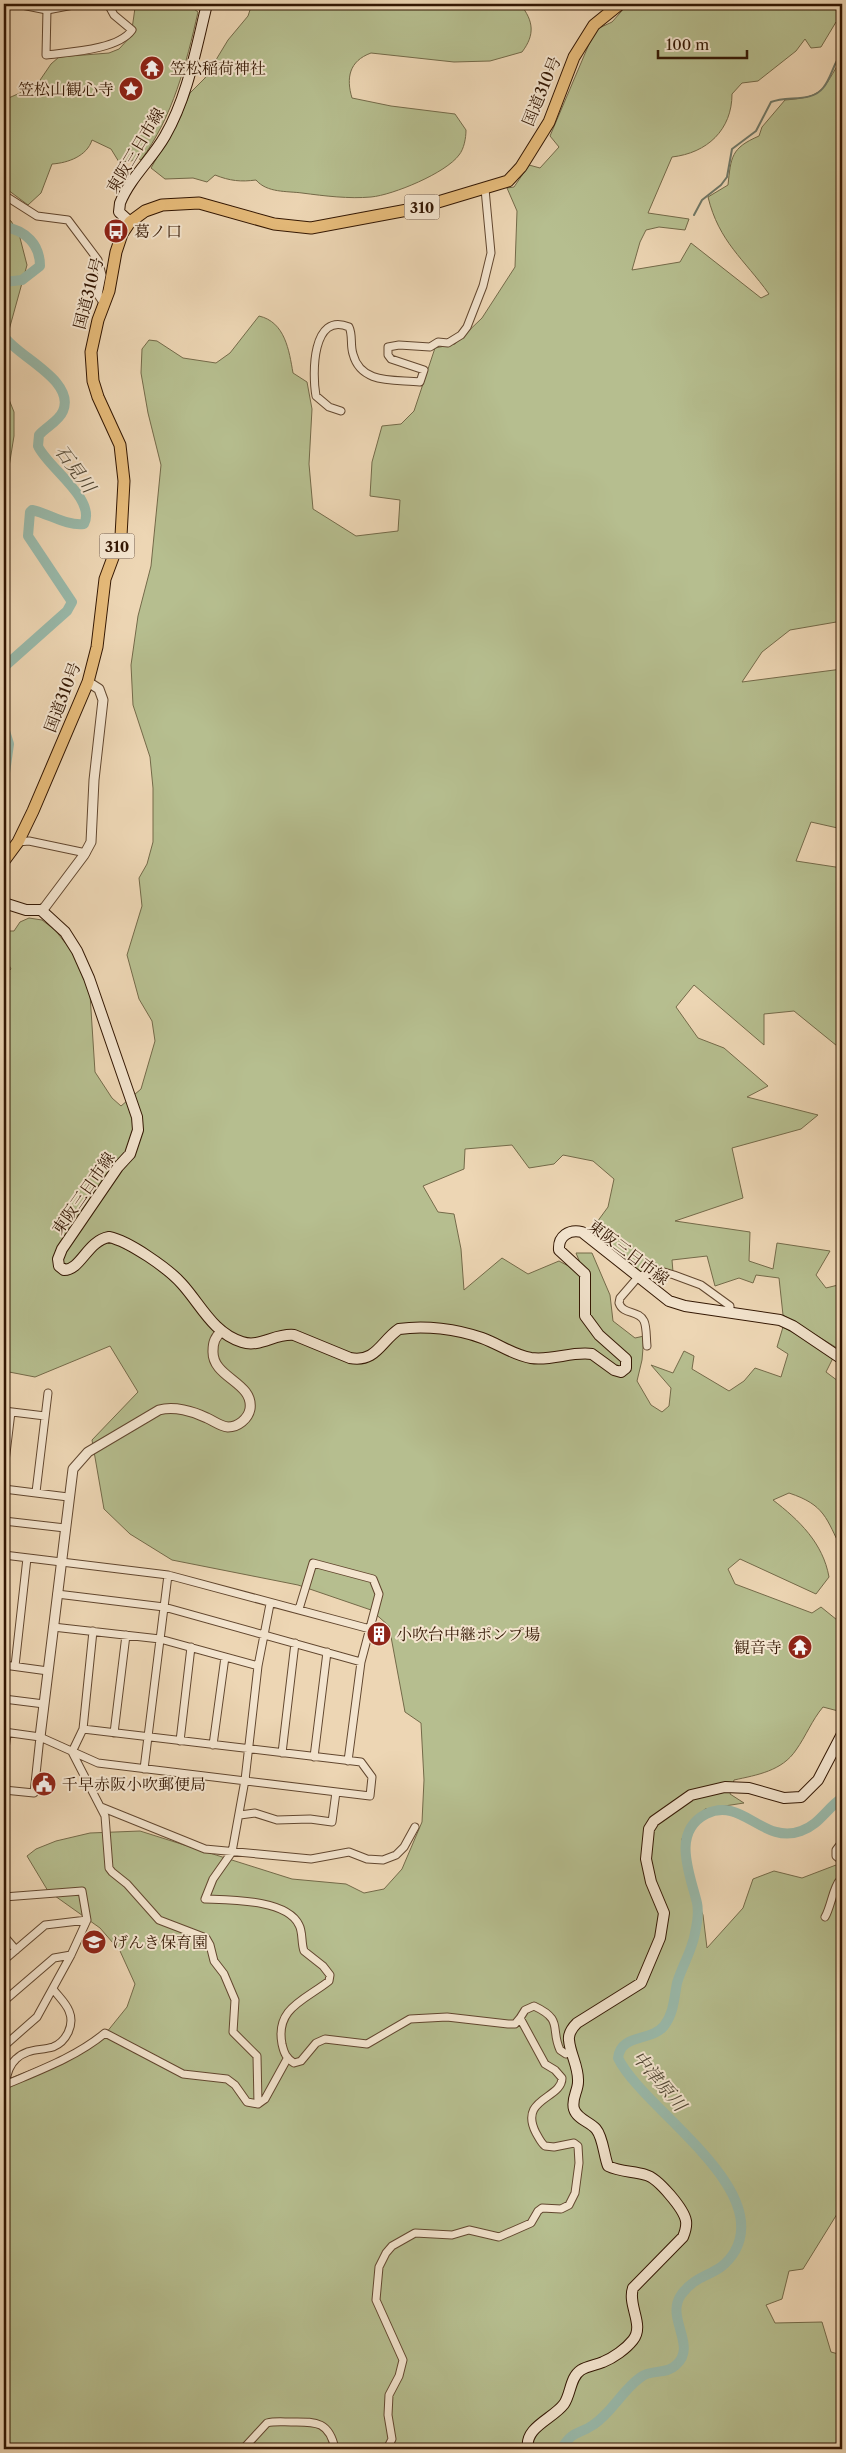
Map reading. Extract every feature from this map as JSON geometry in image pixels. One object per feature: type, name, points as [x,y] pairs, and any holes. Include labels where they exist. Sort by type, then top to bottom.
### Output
[{"type":"highway","name":"国道310号","points":[[4,861],[18,842],[88,682],[97,646],[105,579],[123,524],[124,481],[120,444],[98,397],[93,381],[91,352],[94,335],[109,291],[116,252],[122,234],[130,222],[145,211],[162,205],[199,203],[274,224],[311,228],[418,208],[508,181],[521,167],[549,122],[574,56],[594,25],[620,4]]},
{"type":"main road","name":"東阪三日市線","points":[[130,222],[119,212],[120,203],[165,137],[176,112],[189,74],[207,4]]},
{"type":"main road","points":[[4,904],[26,910],[41,910]]},
{"type":"main road","name":"東阪三日市線","points":[[41,910],[65,932],[77,951],[89,978],[137,1117],[138,1130],[130,1154],[118,1167],[62,1249],[58,1259],[59,1266],[69,1270],[93,1244],[102,1238],[117,1239],[167,1270],[182,1283],[210,1321],[222,1331],[235,1339],[250,1344],[294,1334],[350,1358],[359,1359],[376,1353],[399,1329],[427,1328],[476,1336],[512,1353],[531,1358],[548,1359],[592,1354],[614,1370],[621,1372],[626,1368],[626,1359],[599,1335],[585,1316],[584,1274],[559,1250],[560,1241],[567,1233],[576,1231],[582,1232],[669,1301],[684,1306],[780,1320],[793,1326],[842,1359]]},
{"type":"main road","points":[[528,2449],[528,2438],[533,2430],[565,2403],[575,2376],[581,2370],[603,2362],[624,2350],[635,2338],[637,2322],[630,2297],[633,2288],[683,2237],[686,2229],[683,2212],[656,2180],[648,2175],[621,2171],[608,2166],[602,2152],[601,2138],[596,2129],[578,2116],[574,2109],[573,2101],[578,2084],[578,2071],[569,2039],[572,2028],[577,2022],[641,1983],[660,1938],[664,1914],[646,1859],[649,1829],[654,1821],[691,1795],[725,1787],[744,1786],[784,1798],[797,1799],[807,1793],[818,1780],[839,1748],[842,1734]]},
{"type":"street","points":[[22,4],[47,9],[73,4]]},
{"type":"street","points":[[47,9],[46,55],[93,49],[126,38],[132,30],[114,15],[108,4]]},
{"type":"street","points":[[341,411],[329,406],[316,396],[313,382],[315,350],[329,326],[334,324],[350,327],[352,332],[350,341],[354,360],[366,374],[375,379],[420,382],[424,370],[391,359],[388,355],[388,347],[399,344],[430,347],[438,342],[448,344],[462,335],[483,286],[491,253],[485,189]]},
{"type":"street","points":[[4,195],[37,216],[68,220],[75,227],[98,260],[102,275],[98,295],[104,304]]},
{"type":"street","points":[[41,910],[86,853],[93,835],[94,780],[103,700],[101,692],[88,682]]},
{"type":"street","points":[[18,842],[36,842],[86,853]]},
{"type":"street","points":[[646,1346],[644,1320],[640,1316],[625,1311],[619,1303],[638,1276],[664,1272],[701,1285],[730,1306],[730,1312]]},
{"type":"street","points":[[4,1790],[34,1793],[68,1497],[73,1469],[83,1456],[159,1410],[169,1408],[185,1410],[227,1427],[236,1425],[243,1420],[250,1409],[249,1397],[244,1390],[220,1371],[213,1356],[214,1342],[222,1331]]},
{"type":"street","points":[[36,1492],[48,1393]]},
{"type":"street","points":[[4,1470],[7,1411],[45,1416]]},
{"type":"street","points":[[4,1489],[68,1497]]},
{"type":"street","points":[[4,1521],[65,1528]]},
{"type":"street","points":[[4,1555],[168,1575],[270,1604],[299,1609],[370,1629]]},
{"type":"street","points":[[15,1666],[27,1558]]},
{"type":"street","points":[[299,1609],[313,1563],[374,1579],[379,1594],[361,1662],[348,1761]]},
{"type":"street","points":[[144,1769],[168,1575]]},
{"type":"street","points":[[57,1594],[164,1607],[361,1662]]},
{"type":"street","points":[[270,1604],[258,1666],[245,1780],[232,1852],[213,1879],[205,1899],[234,1899],[259,1902],[291,1914],[299,1923],[304,1951],[323,1966],[330,1975],[329,1981],[291,2008],[282,2019],[281,2041],[287,2059],[294,2063],[302,2061],[316,2044],[325,2039],[367,2044],[410,2019],[447,2017],[515,2024],[525,2010],[530,2007],[537,2007],[552,2018],[560,2050],[566,2054],[572,2052]]},
{"type":"street","points":[[54,1627],[160,1639],[258,1666]]},
{"type":"street","points":[[72,1752],[83,1729],[93,1631]]},
{"type":"street","points":[[114,1733],[126,1635]]},
{"type":"street","points":[[282,1753],[296,1644]]},
{"type":"street","points":[[180,1741],[191,1647]]},
{"type":"street","points":[[314,1757],[327,1652]]},
{"type":"street","points":[[213,1745],[225,1657]]},
{"type":"street","points":[[4,1665],[48,1671]]},
{"type":"street","points":[[4,1699],[44,1704]]},
{"type":"street","points":[[4,1758],[5,1733],[40,1737],[98,1763],[370,1796],[372,1777],[361,1762],[83,1729]]},
{"type":"street","points":[[72,1752],[101,1807],[106,1822],[108,1861],[112,1872],[127,1884],[158,1920],[204,1936],[210,1945],[214,1961],[224,1974],[236,2000],[233,2032],[257,2056],[258,2104]]},
{"type":"street","points":[[240,1814],[255,1813],[277,1820],[332,1822],[336,1792]]},
{"type":"street","points":[[101,1807],[204,1849],[264,1853],[311,1859],[349,1852],[367,1859],[383,1860],[396,1855],[404,1847],[415,1827]]},
{"type":"street","points":[[842,1842],[836,1850],[836,1856],[842,1861]]},
{"type":"street","points":[[825,1917],[832,1904],[837,1883],[842,1881]]},
{"type":"street","points":[[842,1888],[840,1900],[842,1910]]},
{"type":"street","points":[[4,1897],[82,1891],[87,1920],[71,1955],[37,2017],[4,2046]]},
{"type":"street","points":[[4,1960],[46,1925],[87,1920]]},
{"type":"street","points":[[4,1936],[16,1950]]},
{"type":"street","points":[[4,2001],[54,1958],[71,1955]]},
{"type":"street","points":[[4,2086],[10,2066],[21,2056],[38,2048],[52,2047],[66,2037],[70,2027],[69,2011],[53,1989]]},
{"type":"street","points":[[387,2449],[392,2439],[388,2416],[389,2395],[399,2376],[403,2360],[376,2300],[379,2267],[386,2253],[392,2246],[415,2233],[452,2235],[469,2230],[495,2237],[504,2235],[531,2223],[542,2208],[562,2209],[569,2205],[575,2193],[579,2163],[578,2146],[574,2143],[554,2147],[545,2146],[532,2122],[534,2110],[538,2102],[558,2088],[562,2078],[543,2060],[520,2018]]},
{"type":"street","points":[[4,2086],[72,2056],[88,2047],[105,2033],[183,2074],[227,2079],[235,2085],[248,2102],[258,2104],[265,2100],[287,2059]]},
{"type":"street","points":[[243,2449],[268,2423],[308,2421],[320,2425],[333,2440],[335,2449]]},
{"type":"green space","points":[[141,4],[178,4],[183,9],[194,9],[198,12],[183,71],[162,126],[141,160],[138,158],[119,162],[111,149],[92,140],[90,146],[76,158],[52,164],[41,193],[28,205],[4,187],[4,100],[36,86],[51,64],[59,57],[109,53],[119,49],[131,36],[135,8]]},
{"type":"green space","points":[[252,4],[520,4],[528,16],[531,34],[522,52],[490,61],[454,62],[371,53],[364,56],[354,65],[349,84],[352,98],[391,106],[455,114],[466,130],[462,150],[452,162],[431,176],[405,188],[363,198],[277,191],[266,187],[256,180],[226,179],[215,175],[207,182],[193,178],[165,179],[151,168],[181,115],[190,93],[205,78],[228,40],[248,16]]},
{"type":"green space","points":[[628,4],[842,4],[842,17],[836,22],[821,47],[811,48],[805,39],[796,51],[758,81],[742,83],[732,94],[728,118],[715,138],[696,151],[672,157],[648,213],[689,219],[685,230],[659,227],[646,230],[640,242],[632,270],[680,262],[691,243],[761,298],[769,294],[726,238],[713,213],[708,197],[728,185],[734,154],[743,145],[759,136],[762,127],[785,100],[808,97],[821,90],[842,58],[842,585],[840,594],[842,594],[842,621],[790,630],[762,652],[742,682],[842,669],[842,829],[811,822],[796,861],[842,868],[842,1050],[794,1011],[764,1014],[764,1045],[694,985],[676,1007],[698,1038],[724,1048],[768,1086],[747,1097],[818,1115],[801,1129],[732,1148],[743,1198],[675,1221],[750,1232],[749,1261],[773,1269],[777,1243],[830,1251],[816,1275],[826,1288],[842,1284],[842,1351],[783,1315],[779,1278],[756,1275],[753,1283],[739,1278],[715,1286],[707,1256],[672,1260],[673,1272],[662,1269],[639,1273],[589,1233],[608,1207],[614,1179],[593,1161],[563,1155],[554,1164],[529,1168],[512,1145],[465,1149],[464,1169],[423,1186],[438,1212],[454,1214],[461,1249],[464,1290],[502,1258],[528,1274],[559,1261],[585,1275],[576,1253],[592,1253],[610,1295],[613,1321],[635,1338],[644,1336],[642,1360],[637,1381],[651,1405],[662,1412],[669,1406],[671,1388],[651,1365],[673,1373],[684,1351],[694,1356],[692,1369],[729,1391],[744,1381],[755,1368],[781,1377],[788,1354],[777,1347],[783,1327],[834,1356],[826,1372],[838,1381],[842,1381],[842,1550],[828,1521],[810,1502],[789,1493],[773,1500],[801,1524],[816,1543],[829,1577],[816,1594],[740,1559],[728,1569],[735,1584],[812,1613],[821,1607],[842,1624],[842,1712],[823,1707],[796,1750],[784,1763],[768,1771],[734,1780],[730,1794],[744,1803],[705,1809],[688,1825],[682,1839],[686,1871],[703,1915],[707,1948],[743,1908],[753,1879],[774,1871],[802,1878],[836,1865],[842,1866],[842,1903],[837,1912],[842,1916],[842,2206],[803,2269],[789,2271],[782,2299],[766,2305],[775,2323],[822,2322],[831,2352],[842,2355],[842,2449],[4,2449],[4,2081],[102,2038],[127,2007],[135,1984],[120,1951],[100,1928],[48,1891],[27,1856],[36,1849],[56,1841],[90,1833],[140,1831],[292,1879],[346,1884],[364,1893],[384,1889],[402,1869],[422,1822],[424,1780],[421,1723],[405,1712],[389,1626],[371,1610],[298,1585],[172,1560],[130,1534],[104,1509],[92,1440],[138,1392],[110,1346],[35,1377],[4,1371],[4,976],[11,969],[4,956],[4,931],[14,931],[20,922],[29,918],[42,920],[55,930],[74,954],[90,994],[95,1072],[112,1098],[121,1106],[141,1089],[155,1041],[152,1021],[139,999],[127,955],[142,906],[139,878],[147,864],[153,842],[153,788],[150,757],[133,705],[131,665],[138,616],[151,566],[161,465],[148,413],[141,373],[142,349],[149,340],[157,341],[183,358],[216,363],[230,353],[259,316],[268,319],[275,324],[284,338],[290,355],[293,373],[307,382],[312,409],[309,464],[313,509],[356,536],[398,531],[400,500],[370,496],[372,462],[382,426],[401,424],[414,411],[435,348],[455,344],[482,318],[515,267],[517,211],[507,188],[514,187],[529,165],[540,168],[559,147],[550,136],[595,30],[612,22]]},
{"type":"green space","points":[[4,217],[11,221],[19,234],[27,265],[9,330],[4,382]]},
{"type":"green space","points":[[4,387],[14,412],[14,436],[4,498]]},
{"type":"waterway","points":[[694,215],[702,200],[721,185],[727,177],[732,149],[756,131],[771,102],[812,96],[818,93],[826,84],[836,61],[842,53]]},
{"type":"waterway","name":"石見川","points":[[4,227],[19,231],[30,240],[37,251],[40,266],[22,280],[4,282]]},
{"type":"waterway","name":"石見川","points":[[4,336],[20,352],[43,369],[61,389],[65,400],[63,411],[59,418],[39,435],[38,446],[77,494],[86,514],[84,524],[77,524],[64,522],[32,510],[30,512],[28,536],[72,602],[67,611],[4,667]]},
{"type":"waterway","name":"石見川","points":[[4,728],[9,744],[4,780]]},
{"type":"waterway","name":"中津原川","points":[[561,2449],[569,2438],[600,2420],[634,2382],[649,2373],[668,2370],[676,2365],[682,2357],[684,2349],[677,2313],[677,2304],[681,2295],[694,2282],[729,2260],[735,2251],[741,2226],[735,2201],[720,2175],[699,2149],[652,2101],[618,2058],[620,2050],[630,2041],[652,2034],[664,2026],[672,2011],[677,1983],[692,1946],[698,1918],[697,1903],[686,1854],[686,1842],[689,1831],[695,1822],[706,1814],[719,1810],[731,1811],[742,1815],[775,1832],[787,1834],[801,1831],[818,1821],[842,1798]]},
{"type":"place","name":"笠松稲荷神社","points":[[152,68]]},
{"type":"place","name":"笠松山観心寺","points":[[131,89]]},
{"type":"place","name":"葛ノ口","points":[[116,231]]},
{"type":"place","name":"小吹台中継ポンプ場","points":[[379,1634]]},
{"type":"place","name":"観音寺","points":[[800,1647]]},
{"type":"place","name":"千早赤阪小吹郵便局","points":[[44,1784]]},
{"type":"place","name":"げんき保育園","points":[[94,1942]]}]
